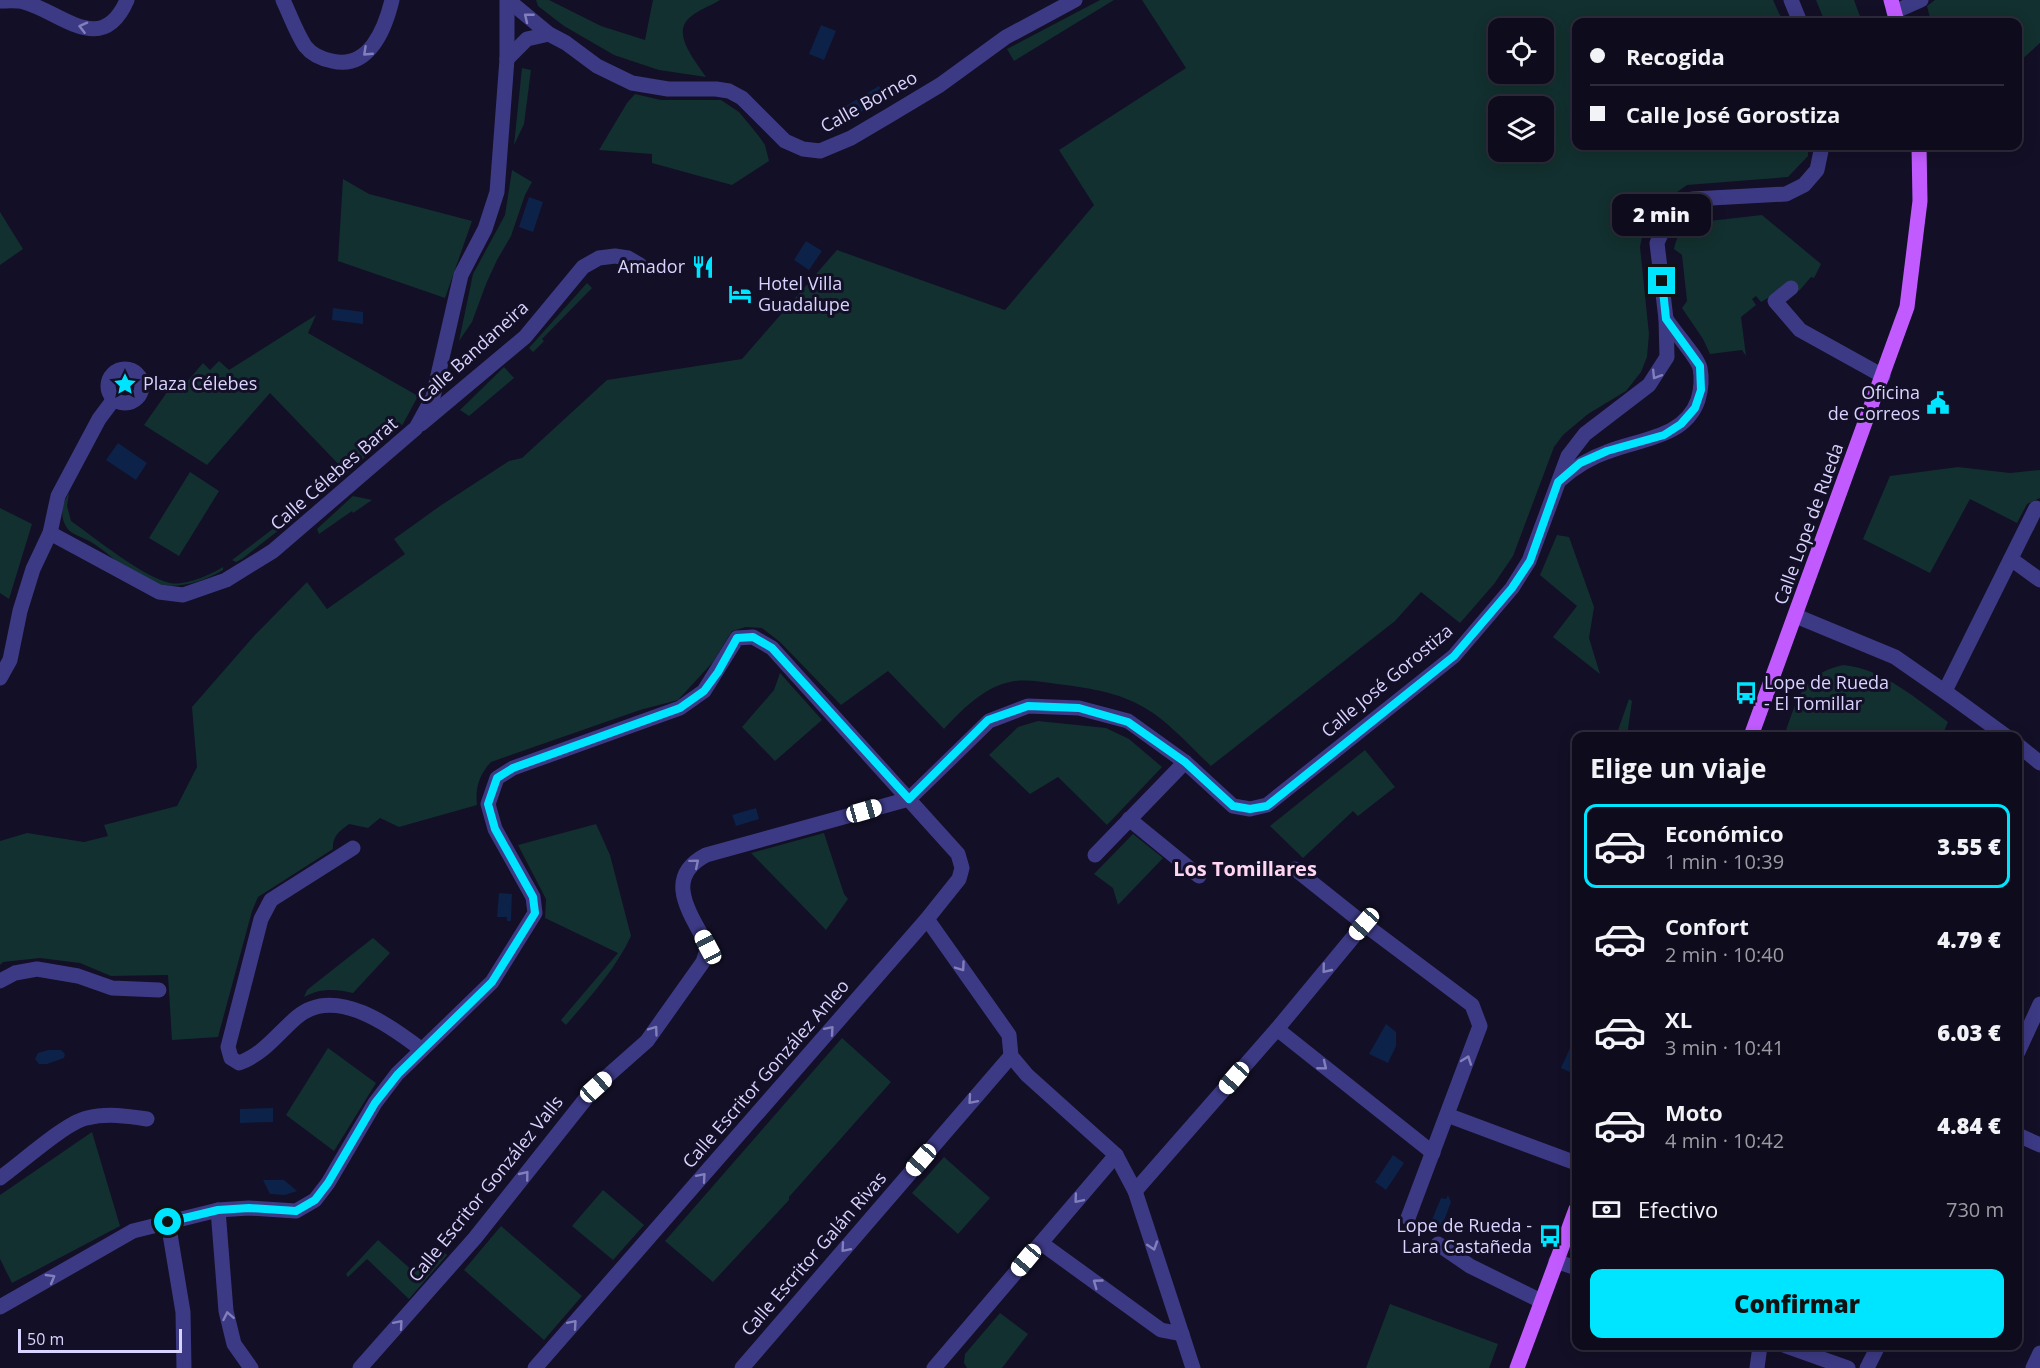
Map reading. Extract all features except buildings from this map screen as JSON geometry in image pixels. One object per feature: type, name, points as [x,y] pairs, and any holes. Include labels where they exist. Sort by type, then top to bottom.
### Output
[{"type":"main road","name":"Calle Lope de Rueda","points":[[1752,732],[1907,307],[1920,201],[1919,150]]},
{"type":"main road","points":[[1517,1368],[1572,1219]]},
{"type":"street","points":[[0,1],[23,1],[80,28],[92,30],[112,22],[122,12],[127,0]]},
{"type":"street","points":[[283,0],[306,47],[320,59],[343,64],[360,58],[374,46],[388,18],[392,0]]},
{"type":"street","name":"Calle Borneo","points":[[507,0],[549,34],[566,43],[597,66],[632,82],[668,89],[716,89],[729,92],[742,98],[785,141],[803,149],[820,151],[851,138],[900,109],[940,85],[1006,37],[1075,0]]},
{"type":"street","name":"Calle Célebes Barat","points":[[50,533],[159,592],[183,595],[226,580],[273,551],[416,428],[432,396],[461,274],[485,229],[497,192],[507,59],[507,0]]},
{"type":"street","points":[[1791,0],[1798,18]]},
{"type":"street","points":[[1894,12],[1921,0]]},
{"type":"street","points":[[507,59],[526,39],[549,34]]},
{"type":"street","name":"Calle José Gorostiza","points":[[909,799],[988,720],[1028,706],[1079,708],[1128,722],[1185,762],[1233,806],[1250,809],[1267,806],[1454,656],[1512,588],[1530,561],[1568,456],[1585,434],[1649,385],[1667,357],[1666,319],[1657,243],[1670,214],[1693,200],[1786,194],[1804,185],[1817,170],[1821,150]]},
{"type":"street","name":"Calle Bandaneira","points":[[416,428],[525,337],[583,267],[599,258],[615,255],[628,258],[640,265]]},
{"type":"street","points":[[1791,288],[1775,302],[1800,330],[1882,376]]},
{"type":"street","name":"Calle José Gorostiza","points":[[1558,482],[1580,463],[1607,451],[1664,435],[1681,424],[1695,408],[1701,390],[1700,366],[1666,319]]},
{"type":"street","points":[[0,678],[10,660],[20,611],[33,569],[50,533],[58,496],[99,419],[114,399]]},
{"type":"street","points":[[1945,691],[2036,508]]},
{"type":"street","points":[[2011,559],[2040,580]]},
{"type":"street","points":[[1796,616],[1895,657],[2001,732]]},
{"type":"street","points":[[0,1306],[133,1231],[218,1210],[249,1208],[296,1211],[315,1200],[328,1183],[375,1103],[398,1074],[492,982],[535,913],[533,897],[495,829],[488,804],[497,778],[513,768],[680,708],[704,691],[718,672],[737,638],[753,637],[772,648],[909,799]]},
{"type":"street","points":[[2022,749],[2040,763]]},
{"type":"street","points":[[1095,855],[1185,762]]},
{"type":"street","name":"Calle Escritor González Anleo","points":[[535,1368],[927,919],[959,879],[962,868],[958,854],[909,799]]},
{"type":"street","name":"Calle Escritor González Valls","points":[[360,1368],[475,1238],[596,1087],[647,1041],[703,962],[708,947],[689,911],[682,891],[683,877],[692,863],[706,855],[909,799]]},
{"type":"street","points":[[1130,819],[1199,876]]},
{"type":"street","points":[[353,848],[271,900],[261,919],[228,1047],[231,1058],[239,1063],[255,1058],[299,1015],[322,1004],[360,1011],[395,1030],[422,1050]]},
{"type":"street","points":[[1294,868],[1472,1005],[1480,1026],[1408,1218]]},
{"type":"street","points":[[927,919],[1009,1035],[1011,1056],[1027,1075],[1116,1155],[1135,1191],[1193,1368]]},
{"type":"street","points":[[1135,1191],[1277,1029],[1364,924]]},
{"type":"street","points":[[0,981],[15,973],[37,969],[78,976],[112,988],[159,990]]},
{"type":"street","points":[[2022,1043],[2040,1004]]},
{"type":"street","points":[[1277,1029],[1432,1153]]},
{"type":"street","name":"Calle Escritor Galán Rivas","points":[[741,1368],[1011,1056]]},
{"type":"street","points":[[1447,1114],[1572,1161]]},
{"type":"street","points":[[0,1178],[63,1130],[86,1118],[120,1115],[147,1119]]},
{"type":"street","points":[[2022,1137],[2040,1145]]},
{"type":"street","points":[[939,1366],[1116,1155]]},
{"type":"street","points":[[218,1210],[226,1311],[234,1344],[251,1368]]},
{"type":"street","points":[[168,1222],[183,1312],[184,1368]]},
{"type":"street","points":[[1041,1243],[1161,1330],[1182,1334]]},
{"type":"street","points":[[1438,1244],[1470,1266],[1541,1301]]},
{"type":"street","points":[[1556,1261],[1572,1267]]},
{"type":"street","points":[[1757,1368],[1759,1350]]},
{"type":"street","points":[[1797,1350],[1848,1368]]},
{"type":"street","points":[[1867,1368],[1876,1350]]},
{"type":"street","points":[[2033,1368],[2040,1353]]},
{"type":"green space","points":[[536,0],[549,0],[601,26],[645,40],[653,0],[720,0],[688,19],[684,26],[684,41],[706,77],[659,70],[614,55],[564,26],[538,6]]},
{"type":"green space","points":[[1100,0],[1114,0],[1014,61],[1007,49]]},
{"type":"green space","points":[[1142,0],[1773,0],[1781,18],[1572,18],[1572,150],[1808,150],[1808,156],[1788,177],[1687,185],[1666,200],[1652,214],[1644,228],[1640,247],[1649,334],[1647,357],[1641,372],[1626,391],[1588,414],[1563,435],[1554,447],[1513,556],[1494,584],[1460,623],[1421,592],[1395,621],[1211,766],[1168,725],[1142,706],[1107,692],[1082,687],[1032,681],[1006,683],[980,695],[944,729],[888,671],[841,705],[780,642],[762,628],[746,627],[732,631],[713,662],[678,700],[640,710],[491,762],[479,782],[477,805],[399,827],[380,818],[368,828],[349,824],[335,837],[333,849],[258,897],[252,911],[218,1037],[172,1040],[168,975],[111,976],[80,963],[40,958],[3,962],[0,965],[0,841],[27,833],[84,842],[108,836],[104,825],[177,806],[197,767],[192,707],[254,636],[307,582],[327,609],[405,554],[394,539],[509,461],[522,458],[607,380],[742,359],[837,250],[1005,310],[1094,205],[1059,150],[1186,68]]},
{"type":"green space","points":[[1816,0],[1854,0],[1861,18],[1823,18]]},
{"type":"green space","points":[[1935,0],[2040,0],[2040,43],[2022,59],[2022,18],[1930,18],[1927,6]]},
{"type":"green space","points":[[522,68],[531,70],[524,124],[514,145]]},
{"type":"green space","points":[[635,94],[661,100],[721,100],[739,112],[758,135],[765,145],[769,161],[732,185],[652,163],[652,154],[599,150],[627,103]]},
{"type":"green space","points":[[512,170],[532,182],[525,195],[511,236],[486,284],[472,322],[459,341],[473,274],[505,215]]},
{"type":"green space","points":[[343,179],[369,194],[472,221],[445,298],[338,261]]},
{"type":"green space","points":[[0,212],[23,249],[0,265]]},
{"type":"green space","points":[[1762,215],[1821,264],[1814,278],[1811,277],[1799,291],[1789,281],[1775,294],[1761,302],[1756,296],[1752,299],[1756,305],[1741,317],[1746,356],[1742,350],[1710,354],[1703,339],[1682,308],[1687,301],[1682,255],[1674,249],[1675,243],[1683,229],[1701,216],[1709,221]]},
{"type":"green space","points":[[587,283],[592,288],[542,339],[544,341],[533,352],[529,348]]},
{"type":"green space","points":[[316,315],[308,333],[418,396],[403,424],[347,473],[270,393],[207,465],[144,425],[172,385],[180,390],[203,363],[210,370],[219,361],[229,370]]},
{"type":"green space","points":[[504,367],[514,378],[469,416],[460,410]]},
{"type":"green space","points":[[1958,467],[2010,473],[2040,470],[2040,498],[2027,504],[2017,523],[1970,499],[1930,573],[1863,539],[1890,476]]},
{"type":"green space","points":[[190,472],[219,491],[179,556],[149,538]]},
{"type":"green space","points":[[69,493],[67,506],[71,521],[119,556],[159,579],[176,584],[197,579],[223,567],[223,570],[201,580],[177,585],[161,585],[141,579],[88,540],[67,528],[62,510]]},
{"type":"green space","points":[[353,496],[372,500],[319,534],[317,529]]},
{"type":"green space","points":[[0,508],[32,524],[9,599],[0,593]]},
{"type":"green space","points":[[278,525],[279,530],[242,559],[236,562],[232,560]]},
{"type":"green space","points":[[1557,535],[1569,537],[1594,607],[1589,638],[1600,674],[1553,637],[1577,606],[1540,575]]},
{"type":"green space","points":[[1843,665],[1857,667],[1899,686],[1948,722],[1944,732],[1785,732],[1797,701],[1809,682],[1829,669]]},
{"type":"green space","points":[[780,673],[822,720],[775,761],[742,727],[774,690]]},
{"type":"green space","points":[[1629,699],[1632,701],[1628,732],[1617,732]]},
{"type":"green space","points":[[1038,721],[1106,728],[1129,739],[1162,767],[1107,825],[1058,777],[1030,794],[989,755],[1018,727]]},
{"type":"green space","points":[[1365,750],[1395,787],[1358,816],[1353,811],[1303,858],[1270,826]]},
{"type":"green space","points":[[596,824],[610,855],[631,936],[610,972],[566,1025],[561,1020],[618,953],[545,918],[546,899],[518,845]]},
{"type":"green space","points":[[824,833],[844,894],[848,899],[826,930],[751,853]]},
{"type":"green space","points":[[1133,834],[1163,858],[1118,905],[1113,888],[1094,874]]},
{"type":"green space","points":[[373,938],[390,953],[353,993],[328,990],[304,997],[307,990]]},
{"type":"green space","points":[[842,1038],[891,1082],[789,1197],[789,1200],[713,1282],[665,1241]]},
{"type":"green space","points":[[328,1048],[376,1083],[334,1151],[286,1115]]},
{"type":"green space","points":[[92,1132],[120,1226],[12,1283],[0,1259],[0,1195]]},
{"type":"green space","points":[[944,1157],[990,1198],[958,1234],[912,1193]]},
{"type":"green space","points":[[603,1190],[644,1225],[613,1260],[572,1226]]},
{"type":"green space","points":[[501,1226],[582,1296],[544,1340],[464,1270]]},
{"type":"green space","points":[[378,1240],[414,1272],[437,1247],[447,1255],[409,1299],[367,1259],[348,1277],[346,1274]]},
{"type":"green space","points":[[1390,1304],[1498,1344],[1489,1368],[1366,1368]]},
{"type":"green space","points":[[1000,1313],[1028,1334],[1002,1368],[967,1368],[964,1363],[965,1354]]},
{"type":"water","points":[[821,25],[836,31],[824,60],[809,54]]},
{"type":"water","points":[[879,86],[886,97],[846,121],[839,110]]},
{"type":"water","points":[[529,197],[543,202],[533,232],[519,227]]},
{"type":"water","points":[[806,241],[822,251],[809,270],[794,260]]},
{"type":"water","points":[[333,308],[363,312],[363,324],[332,320]]},
{"type":"water","points":[[118,443],[147,463],[136,480],[106,460]]},
{"type":"water","points":[[756,808],[759,819],[736,826],[732,815]]},
{"type":"water","points":[[499,893],[512,894],[511,921],[507,921],[507,917],[497,917]]},
{"type":"water","points":[[1386,1024],[1396,1032],[1396,1046],[1388,1063],[1369,1054]]},
{"type":"water","points":[[1572,1043],[1572,1073],[1561,1068]]},
{"type":"water","points":[[61,1050],[65,1054],[64,1058],[47,1064],[39,1064],[35,1059],[38,1053]]},
{"type":"water","points":[[273,1108],[273,1122],[240,1123],[240,1109]]},
{"type":"water","points":[[1393,1155],[1404,1163],[1386,1190],[1375,1182]]},
{"type":"water","points":[[263,1180],[284,1180],[297,1191],[285,1195],[270,1194]]},
{"type":"water","points":[[1448,1195],[1451,1202],[1442,1226],[1431,1222],[1441,1198],[1446,1199]]},
{"type":"place","name":"Amador","points":[[703,267]]},
{"type":"place","name":"Hotel Villa Guadalupe","points":[[740,294]]},
{"type":"place","name":"Plaza Célebes","points":[[125,384]]},
{"type":"place","name":"Oficina de Correos","points":[[1938,403]]},
{"type":"place","name":"Lope de Rueda - El Tomillar","points":[[1746,693]]},
{"type":"place","name":"Lope de Rueda - Lara Castañeda","points":[[1550,1236]]},
{"type":"district","name":"Los Tomillares","points":[[1245,869]]},
{"type":"route","points":[[168,1222],[218,1210],[249,1208],[296,1211],[315,1200],[328,1183],[375,1103],[398,1074],[492,982],[535,913],[533,897],[495,829],[488,804],[497,778],[513,768],[680,708],[704,691],[718,672],[737,638],[753,637],[772,648],[909,799],[988,720],[1028,706],[1079,708],[1128,722],[1185,762],[1233,806],[1250,809],[1267,806],[1454,656],[1512,588],[1530,561],[1558,482],[1580,463],[1607,451],[1664,435],[1681,424],[1695,408],[1701,390],[1700,366],[1666,319],[1662,281]]}]
